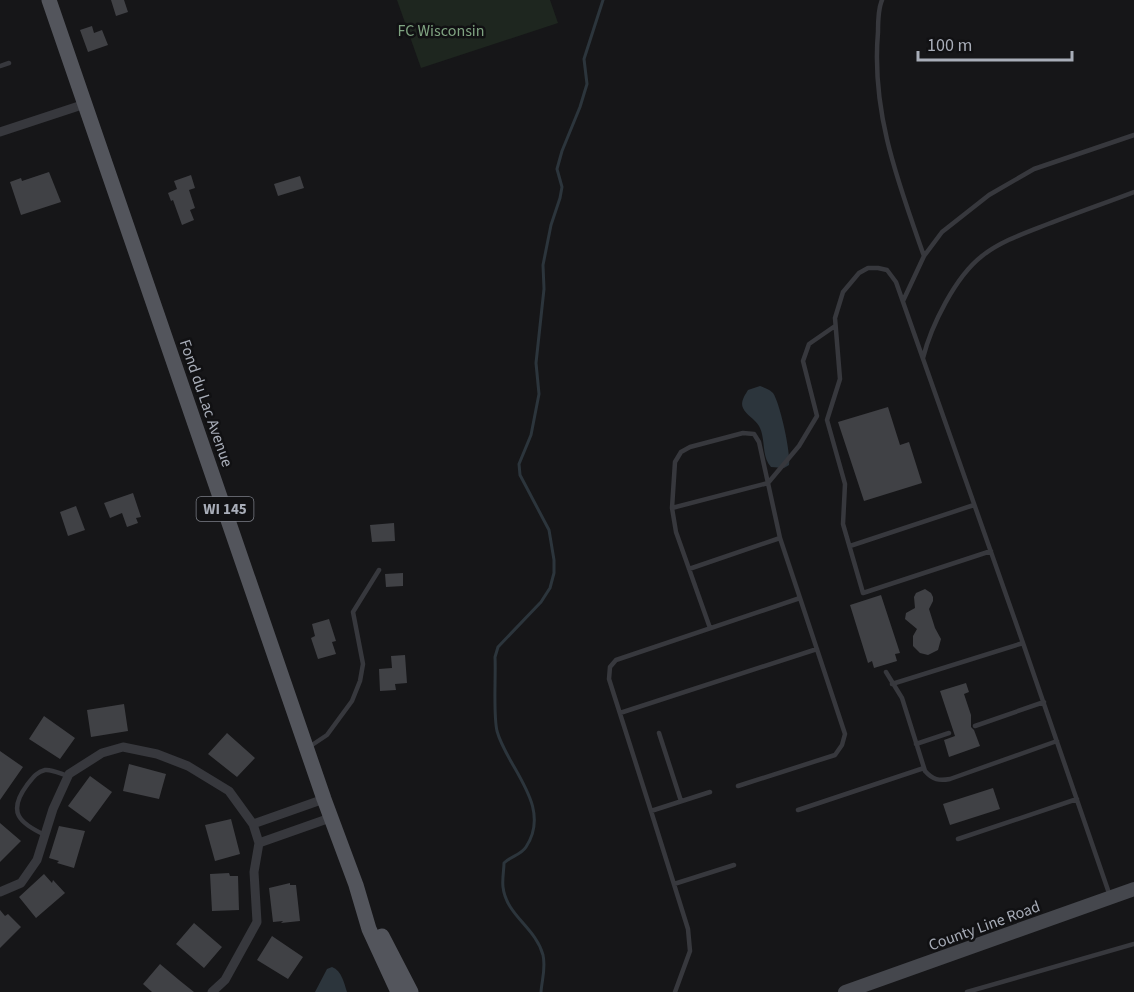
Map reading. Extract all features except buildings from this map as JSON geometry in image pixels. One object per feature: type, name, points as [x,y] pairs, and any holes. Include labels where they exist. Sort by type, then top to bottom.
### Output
[{"type":"main road","name":"Fond du Lac Avenue","points":[[50,0],[330,818],[356,885],[369,929],[398,992]]},
{"type":"main road","name":"Fond du Lac Avenue","points":[[356,885],[411,992]]},
{"type":"street","points":[[0,132],[85,104]]},
{"type":"street","points":[[0,892],[21,883],[37,860],[53,808],[68,776],[102,753],[123,747],[157,754],[189,765],[229,791],[253,824],[260,843],[254,872],[257,922],[225,980],[212,992]]},
{"type":"street","points":[[253,824],[324,799]]},
{"type":"street","points":[[260,843],[330,818]]},
{"type":"street","name":"County Line Road","points":[[845,992],[1134,889]]},
{"type":"lane","points":[[882,0],[876,46],[879,108],[898,182],[924,256]]},
{"type":"lane","points":[[0,66],[9,63]]},
{"type":"lane","points":[[903,301],[924,256],[942,232],[989,195],[1034,169],[1134,135]]},
{"type":"lane","points":[[923,359],[930,334],[962,276],[982,256],[994,247],[1031,231],[1134,192]]},
{"type":"lane","points":[[991,551],[863,593],[843,524],[845,484],[826,420],[840,379],[835,326],[837,308],[843,292],[859,273],[868,268],[887,270],[892,275],[903,301],[974,505],[991,551],[1044,702],[1110,898]]},
{"type":"lane","points":[[672,508],[768,483],[799,446],[818,416],[803,361],[809,344],[835,326]]},
{"type":"lane","points":[[710,628],[676,532],[672,508],[675,462],[681,452],[690,447],[743,432],[754,434],[759,442],[780,538],[845,734],[842,745],[835,755],[738,786]]},
{"type":"lane","points":[[850,546],[974,505]]},
{"type":"lane","points":[[689,569],[780,538]]},
{"type":"lane","points":[[306,749],[327,735],[352,701],[360,681],[363,664],[353,612],[379,570]]},
{"type":"lane","points":[[675,992],[690,951],[688,929],[609,679],[610,668],[616,660],[800,598]]},
{"type":"lane","points":[[892,684],[1023,643]]},
{"type":"lane","points":[[620,713],[817,649]]},
{"type":"lane","points":[[886,672],[902,698],[924,768],[930,777],[939,781],[1057,741]]},
{"type":"lane","points":[[975,726],[1044,702]]},
{"type":"lane","points":[[659,733],[681,801]]},
{"type":"lane","points":[[916,744],[949,733]]},
{"type":"lane","points":[[798,810],[924,768]]},
{"type":"lane","points":[[45,835],[26,827],[22,822],[17,809],[20,795],[36,774],[48,770],[68,776]]},
{"type":"lane","points":[[651,811],[710,792]]},
{"type":"lane","points":[[958,839],[1077,799]]},
{"type":"lane","points":[[674,884],[734,865]]},
{"type":"lane","points":[[967,992],[1134,944]]},
{"type":"green space","name":"FC Wisconsin","points":[[397,0],[550,0],[558,23],[421,68]]},
{"type":"shaded area","points":[[760,386],[773,393],[779,407],[789,459],[789,465],[784,468],[771,467],[768,463],[759,426],[742,406],[748,390]]},
{"type":"shaded area","points":[[332,967],[340,974],[347,992],[315,992],[327,969]]},
{"type":"waterway","points":[[541,992],[543,955],[534,937],[510,906],[503,887],[504,863],[526,847],[533,832],[534,817],[525,788],[497,731],[495,657],[498,647],[541,602],[550,588],[554,573],[549,530],[520,475],[519,464],[531,435],[539,394],[536,363],[544,289],[543,265],[562,187],[557,169],[587,84],[584,59],[603,0]]}]
